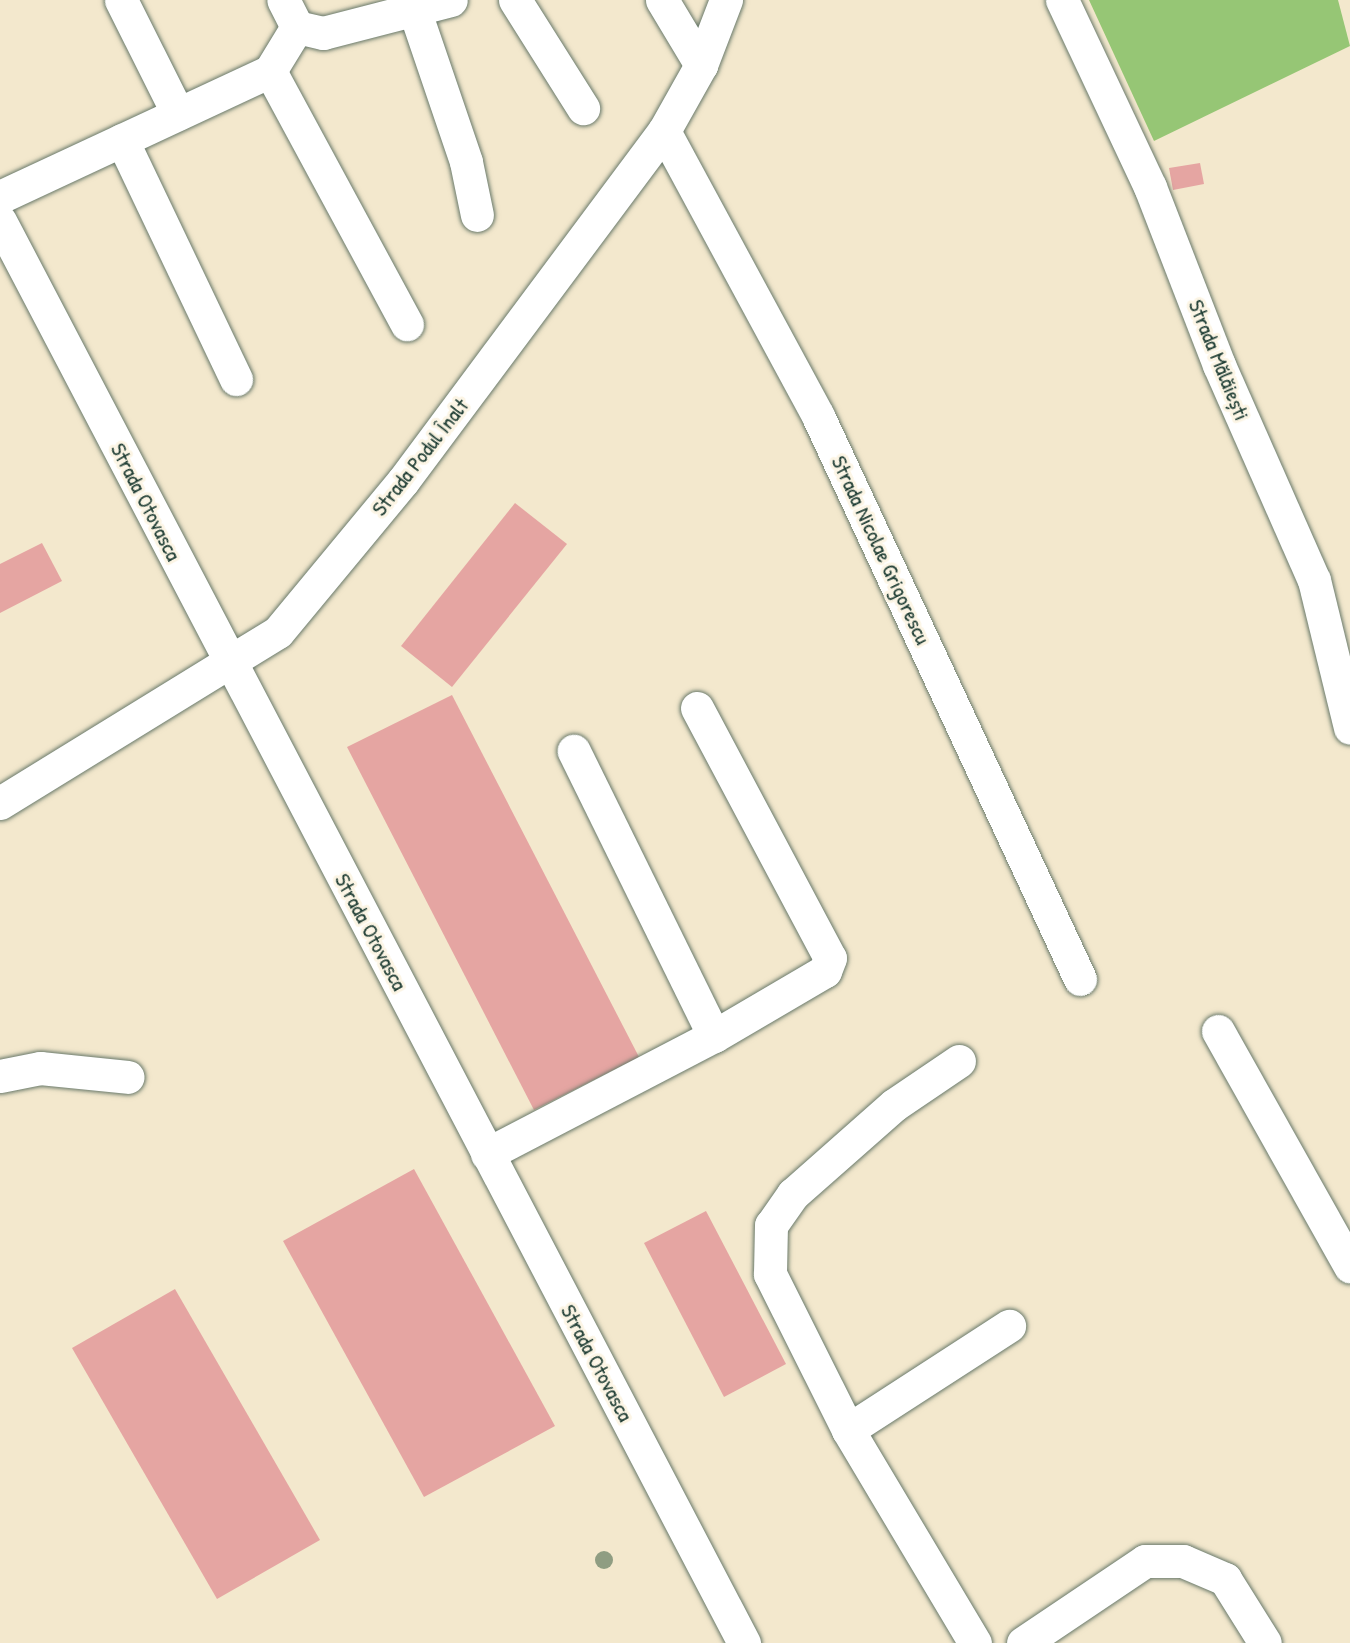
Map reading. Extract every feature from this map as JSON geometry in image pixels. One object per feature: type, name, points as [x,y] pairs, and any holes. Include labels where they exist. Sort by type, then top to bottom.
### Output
[{"type":"street","points":[[121,0],[178,114]]},
{"type":"street","points":[[0,197],[270,71],[290,14],[323,33],[414,5],[451,0]]},
{"type":"street","points":[[515,0],[583,108]]},
{"type":"street","points":[[662,0],[701,65]]},
{"type":"street","name":"Strada Podul Înalt","points":[[0,803],[278,632],[404,481],[664,131],[701,65],[726,0]]},
{"type":"street","name":"Strada Mălăiești","points":[[1062,0],[1150,187],[1219,365],[1314,580],[1350,728]]},
{"type":"street","points":[[414,5],[466,162],[477,215]]},
{"type":"street","points":[[270,71],[407,324]]},
{"type":"street","name":"Strada Nicolae Grigorescu","points":[[664,131],[818,416],[1080,979]]},
{"type":"street","points":[[123,140],[236,379]]},
{"type":"street","name":"Strada Otovasca","points":[[0,221],[744,1643]]},
{"type":"street","points":[[487,1154],[714,1036],[825,971],[830,958],[697,708]]},
{"type":"street","points":[[574,751],[714,1036]]},
{"type":"street","points":[[1218,1030],[1350,1266]]},
{"type":"street","points":[[959,1061],[894,1105],[793,1194],[771,1225],[770,1274],[848,1430],[975,1643]]},
{"type":"street","points":[[0,1076],[40,1068],[128,1077]]},
{"type":"street","points":[[848,1430],[1009,1326]]},
{"type":"street","points":[[1023,1643],[1145,1561],[1183,1561],[1225,1579],[1265,1643]]},
{"type":"green space","points":[[1089,0],[1338,0],[1350,46],[1154,141]]},
{"type":"building","points":[[1200,163],[1204,184],[1173,190],[1169,168]]},
{"type":"building","points":[[515,503],[567,544],[452,687],[401,646]]},
{"type":"building","points":[[42,543],[62,581],[0,613],[0,564]]},
{"type":"building","points":[[452,695],[639,1057],[534,1110],[347,747]]},
{"type":"building","points":[[414,1169],[555,1426],[424,1497],[283,1241]]},
{"type":"building","points":[[706,1211],[786,1364],[724,1397],[644,1243]]},
{"type":"building","points":[[175,1289],[320,1540],[217,1599],[72,1348]]}]
